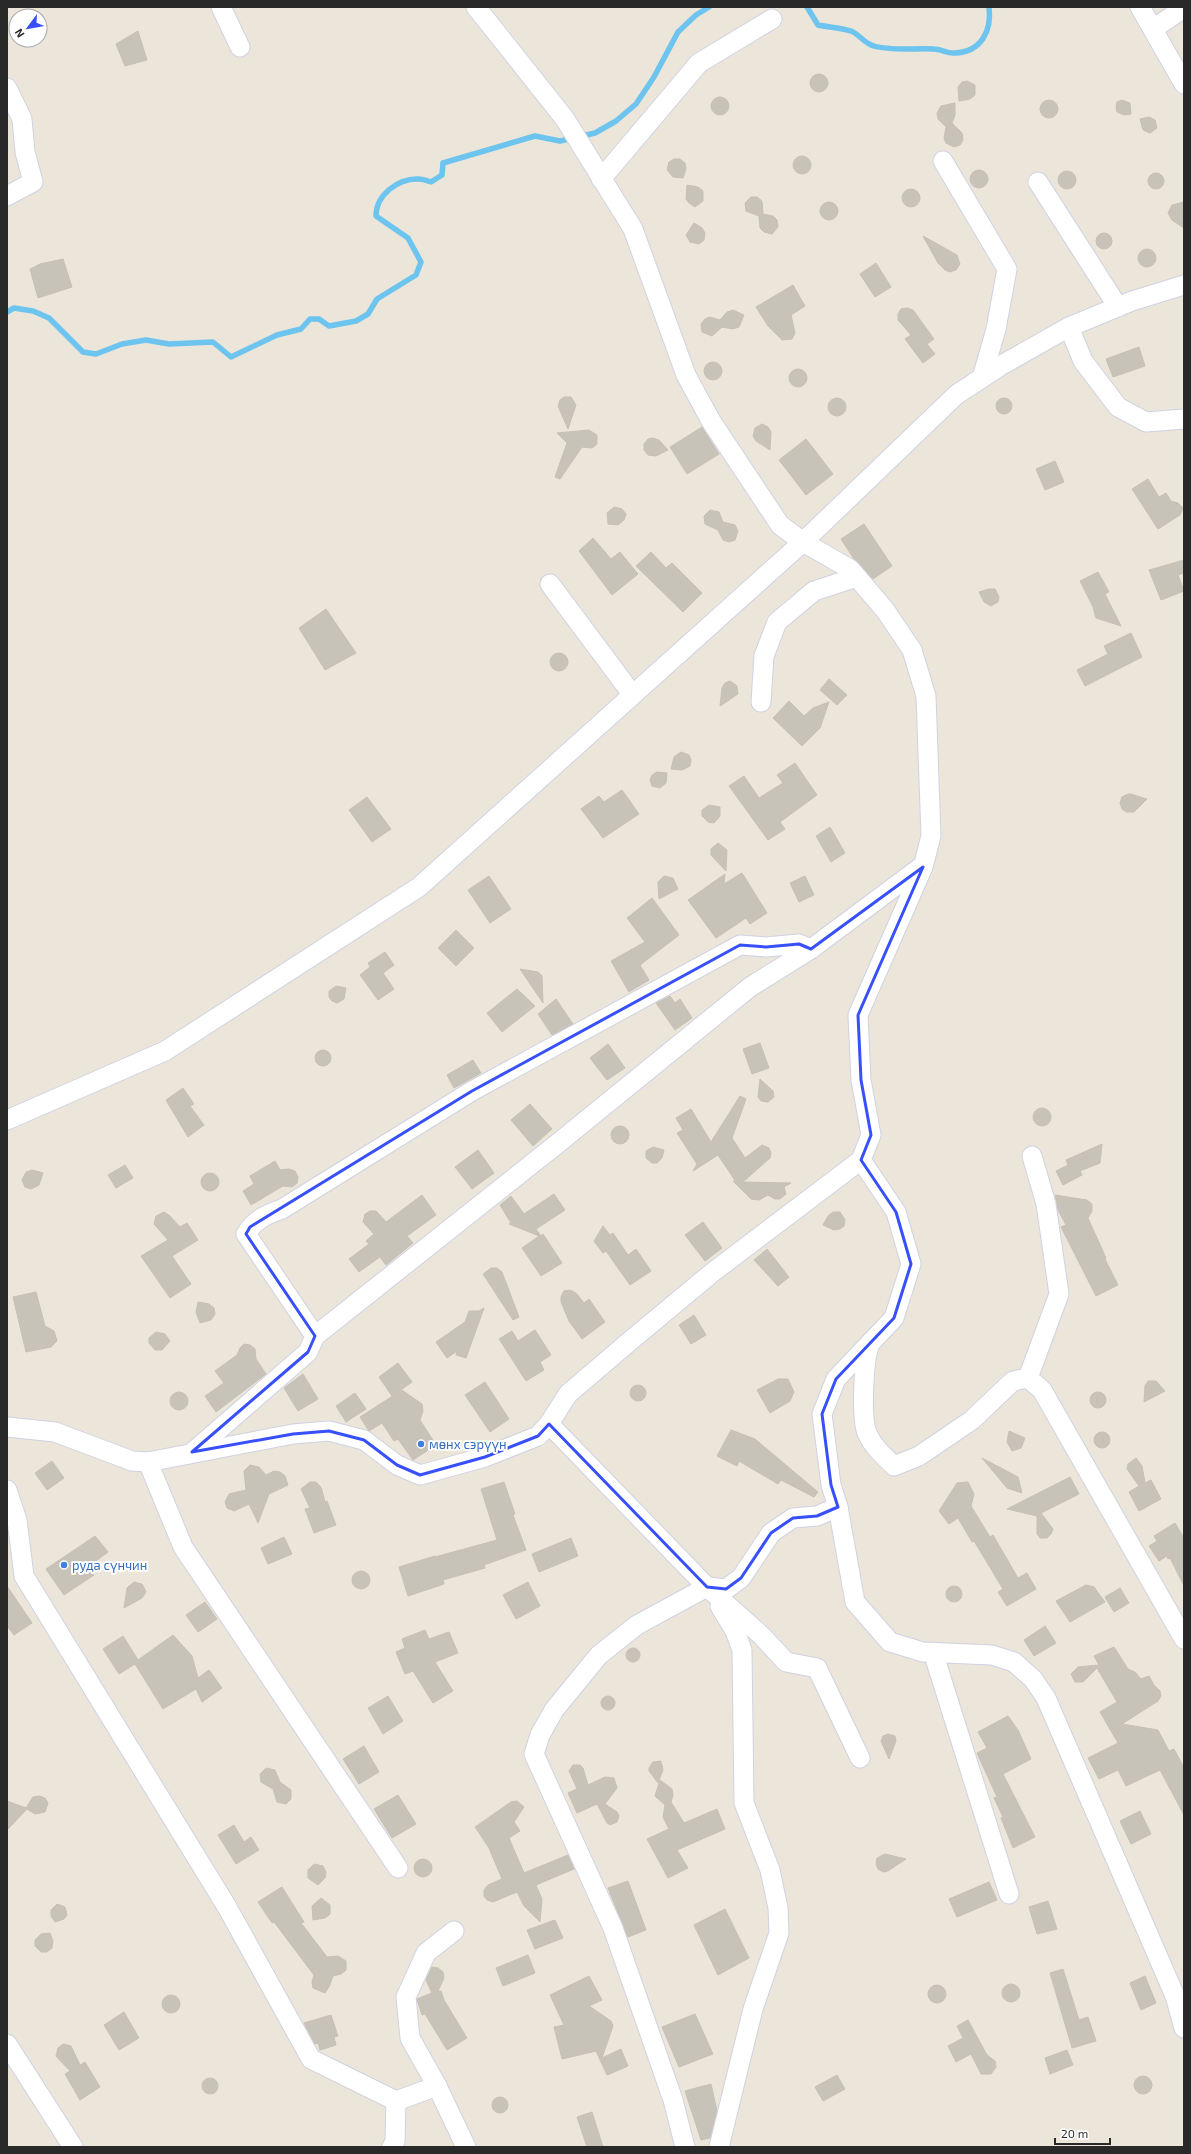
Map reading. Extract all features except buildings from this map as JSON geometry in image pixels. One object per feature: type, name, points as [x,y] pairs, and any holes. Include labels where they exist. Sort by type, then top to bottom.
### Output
[{"type":"street","points":[[221,7],[240,47]]},
{"type":"street","points":[[7,1427],[55,1432],[132,1461],[148,1462],[192,1452],[293,1434],[329,1431],[364,1440],[397,1465],[420,1475],[485,1457],[538,1436],[549,1424],[568,1394],[630,1341],[713,1272],[861,1160],[871,1135],[861,1080],[858,1015],[922,867],[932,836],[926,696],[912,650],[885,610],[850,569],[803,542],[780,525],[711,421],[686,375],[633,229],[569,126],[476,7]]},
{"type":"street","points":[[1140,7],[1184,84]]},
{"type":"street","points":[[1153,29],[1184,8]]},
{"type":"street","points":[[601,179],[699,63],[772,19]]},
{"type":"street","points":[[7,88],[22,119],[25,152],[33,182],[7,196]]},
{"type":"street","points":[[943,161],[1007,269],[996,329],[982,378]]},
{"type":"street","points":[[1038,182],[1118,306]]},
{"type":"street","points":[[7,1120],[165,1051],[419,887],[632,694],[803,542],[956,395],[1069,327],[1118,306],[1184,286]]},
{"type":"street","points":[[1069,327],[1083,361],[1118,407],[1146,422],[1184,419]]},
{"type":"street","points":[[761,702],[764,656],[777,622],[814,591],[857,577]]},
{"type":"street","points":[[550,584],[632,694]]},
{"type":"street","points":[[192,1452],[308,1352],[316,1336],[557,1144],[750,987],[811,949],[922,867]]},
{"type":"street","points":[[316,1336],[246,1234],[250,1226],[267,1214],[282,1209],[472,1091],[740,945],[766,947],[799,944],[811,949]]},
{"type":"street","points":[[1028,1378],[1059,1294],[1046,1204],[1032,1156]]},
{"type":"street","points":[[861,1160],[896,1212],[911,1264],[894,1318],[870,1344],[866,1365],[863,1415],[867,1433],[876,1448],[894,1466],[919,1456],[972,1420],[1013,1381],[1028,1378]]},
{"type":"street","points":[[894,1318],[836,1380],[822,1414],[831,1484],[838,1507],[854,1602],[890,1642],[923,1652],[992,1655],[1014,1662],[1033,1679],[1046,1698],[1179,1999],[1184,2028]]},
{"type":"street","points":[[1028,1378],[1042,1390],[1184,1639]]},
{"type":"street","points":[[549,1424],[707,1587],[762,1636],[786,1662],[817,1668],[860,1758]]},
{"type":"street","points":[[148,1462],[183,1547],[398,1868]]},
{"type":"street","points":[[7,1490],[17,1520],[24,1576],[227,1906],[311,2059],[396,2101],[437,2086]]},
{"type":"street","points":[[685,2147],[673,2100],[613,1928],[534,1754],[540,1735],[554,1710],[599,1655],[637,1625],[707,1587],[726,1589],[741,1578],[771,1533],[793,1518],[817,1516],[838,1507]]},
{"type":"street","points":[[707,1587],[735,1631],[742,1650],[744,1803],[770,1870],[778,1908],[779,1933],[753,2009],[719,2147]]},
{"type":"street","points":[[933,1652],[1009,1894]]},
{"type":"street","points":[[454,1931],[426,1953],[406,1996],[410,2038],[437,2086],[466,2147]]},
{"type":"street","points":[[7,2044],[73,2147]]},
{"type":"street","points":[[392,2147],[396,2142],[396,2101]]},
{"type":"highlighted area","points":[[923,867],[858,1015],[861,1080],[871,1135],[861,1160],[896,1212],[911,1264],[894,1318],[836,1379],[822,1414],[831,1485],[838,1507],[817,1516],[793,1518],[771,1533],[741,1578],[726,1589],[707,1587],[549,1424],[538,1436],[485,1457],[420,1475],[397,1465],[364,1440],[329,1431],[293,1434],[192,1452],[308,1352],[315,1336],[246,1234],[250,1227],[472,1091],[740,945],[766,947],[799,944],[811,949]]},
{"type":"waterway","points":[[7,312],[14,308],[33,311],[49,318],[83,352],[96,354],[122,344],[146,340],[169,344],[213,342],[231,357],[277,335],[301,329],[310,319],[319,319],[329,326],[356,321],[368,314],[377,299],[416,275],[421,262],[408,238],[376,216],[380,201],[390,189],[403,181],[411,179],[421,179],[431,182],[442,175],[443,163],[535,136],[560,141],[595,133],[616,121],[636,104],[654,77],[678,32],[696,15],[709,7]]},
{"type":"waterway","points":[[807,7],[818,25],[851,31],[871,45],[880,48],[937,49],[952,53],[964,52],[972,49],[983,39],[989,24],[989,7]]},
{"type":"place","name":"мөнх сэрүүн","points":[[421,1444]]},
{"type":"place","name":"руда сүнчин","points":[[64,1565]]}]
